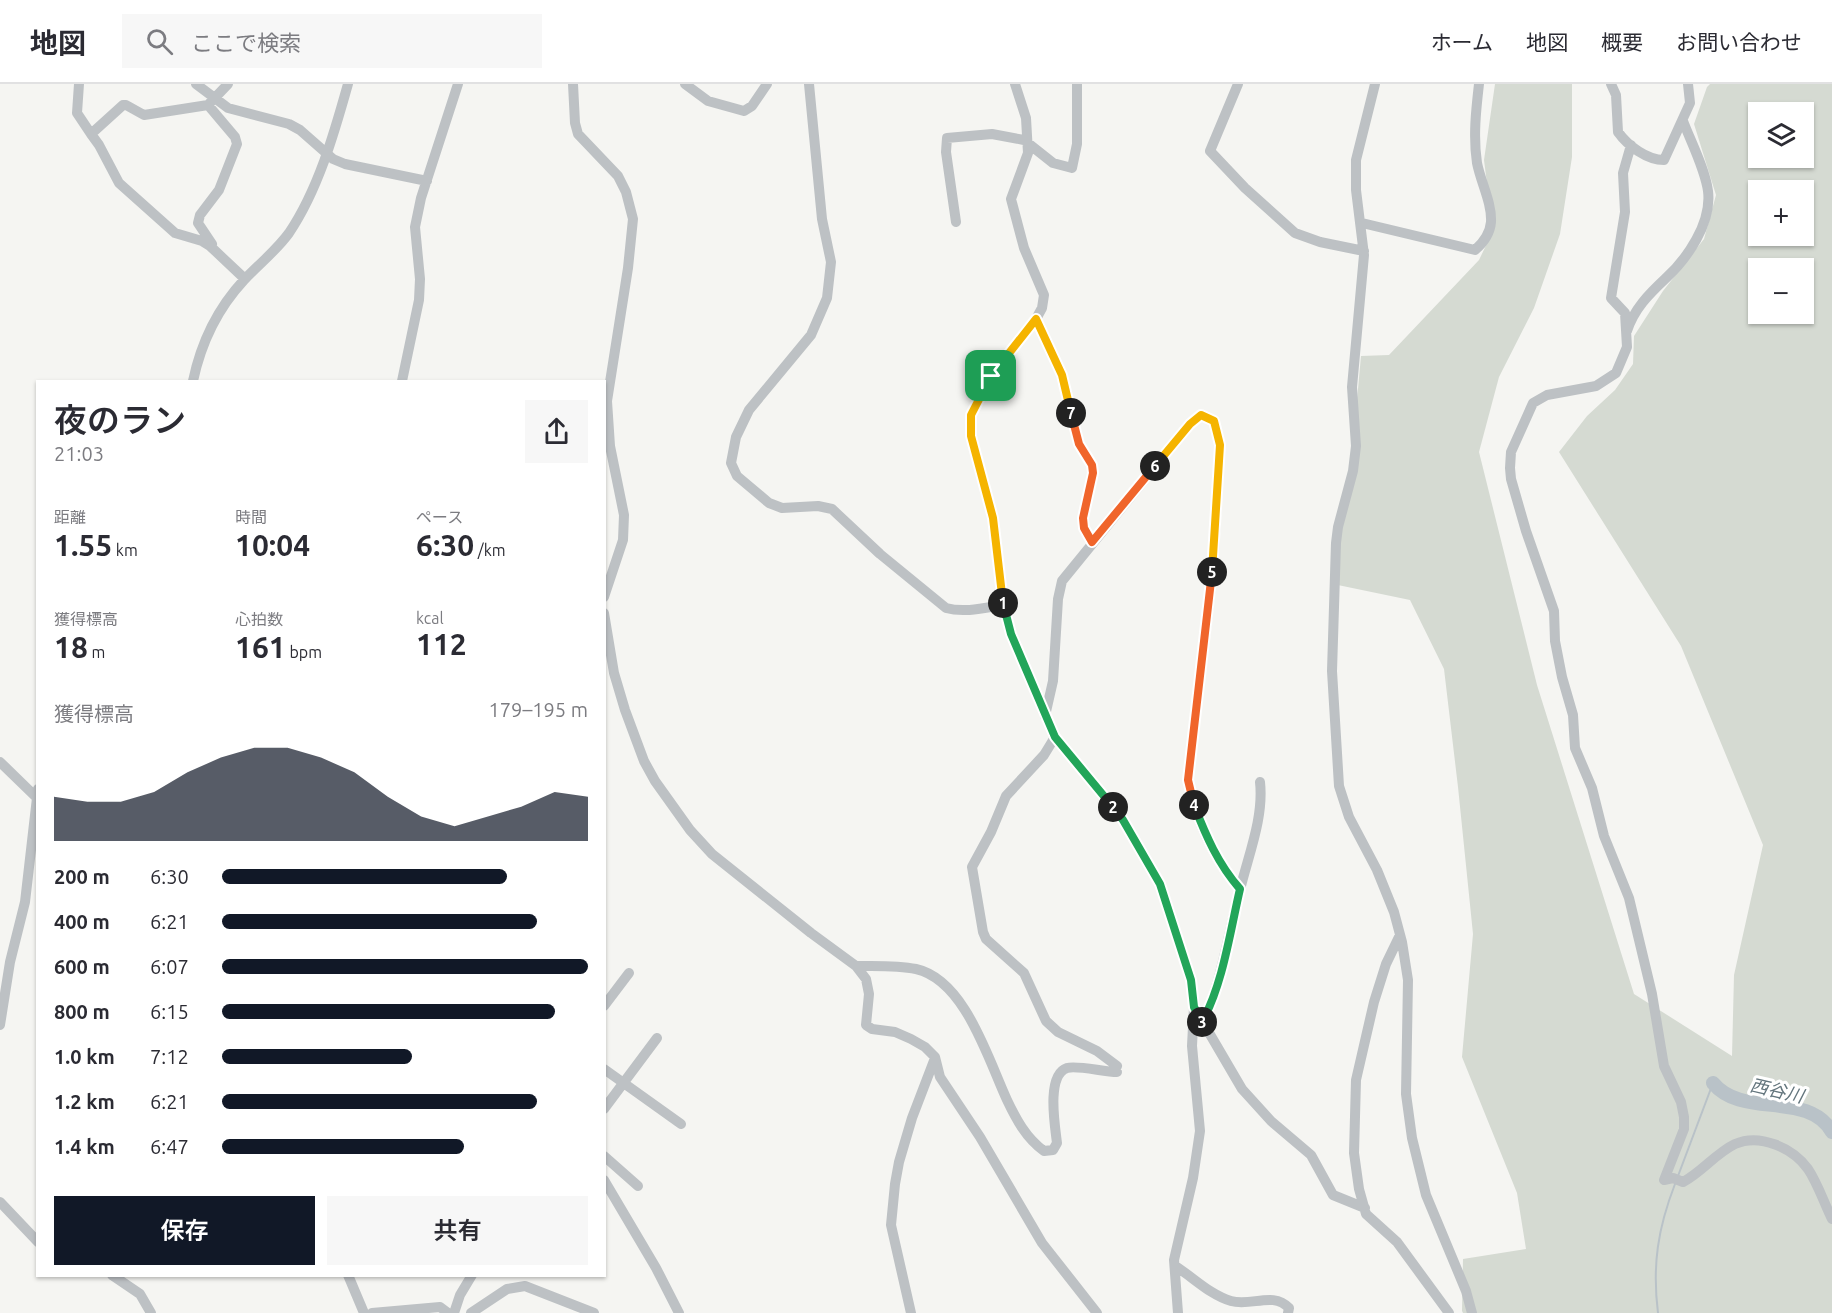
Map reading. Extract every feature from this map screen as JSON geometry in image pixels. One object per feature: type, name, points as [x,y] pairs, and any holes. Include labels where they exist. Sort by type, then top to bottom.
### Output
[{"type":"street","points":[[79,84],[77,114],[99,145],[119,183],[175,233],[202,241],[210,246],[245,279]]},
{"type":"street","points":[[196,84],[236,136],[237,144],[219,190],[198,219],[212,244],[210,246]]},
{"type":"street","points":[[212,102],[228,84]]},
{"type":"street","points":[[193,380],[208,333],[220,312],[245,279],[276,250],[298,218],[325,153],[348,84]]},
{"type":"street","points":[[402,380],[419,300],[420,279],[415,227],[426,181],[458,84]]},
{"type":"street","points":[[573,84],[575,123],[578,134],[618,176],[626,192],[633,219],[606,421],[624,515],[623,540],[606,591]]},
{"type":"street","points":[[685,84],[708,101],[744,111],[752,106],[767,84]]},
{"type":"street","points":[[809,84],[822,219],[831,262],[827,298],[811,335],[749,410],[736,436],[732,452],[733,470],[746,485],[769,503],[782,508],[832,509],[880,554],[946,608],[974,610],[1003,605]]},
{"type":"street","points":[[1015,84],[1026,118],[1027,161],[1011,199],[1024,248],[1044,295],[1042,308],[1036,319],[991,376],[971,415],[971,436],[993,518],[1007,626],[1055,737],[1123,820],[1160,884],[1191,980],[1194,1007],[1192,1046],[1200,1131],[1193,1178],[1174,1260],[1178,1313]]},
{"type":"street","points":[[956,222],[946,138],[992,134],[1027,142],[1053,163],[1072,168],[1077,144],[1077,84]]},
{"type":"street","points":[[1238,84],[1210,151],[1245,188],[1295,233],[1320,242],[1364,251]]},
{"type":"street","points":[[1375,84],[1356,160],[1356,190],[1364,251],[1352,387],[1356,424],[1355,454],[1336,543],[1332,671],[1335,745],[1345,807],[1377,870],[1394,912],[1400,935],[1408,980],[1406,1094],[1412,1138],[1426,1195],[1466,1291],[1472,1313]]},
{"type":"street","points":[[1362,223],[1475,250],[1484,242],[1491,225],[1491,218],[1477,162],[1475,138],[1479,84]]},
{"type":"street","points":[[1611,84],[1616,95],[1618,132],[1647,156],[1664,159],[1690,103],[1688,84]]},
{"type":"street","points":[[91,134],[123,105],[144,115],[212,102],[289,124],[300,130],[325,153],[345,164],[426,181]]},
{"type":"street","points":[[1626,334],[1638,308],[1692,248],[1699,236],[1707,209],[1708,191],[1683,121]]},
{"type":"street","points":[[1631,145],[1623,173],[1625,212],[1611,298],[1625,313],[1627,347],[1616,373],[1606,382],[1574,392],[1547,395],[1533,404],[1511,452],[1511,480],[1554,611],[1555,641],[1573,715],[1575,748],[1592,788],[1604,836],[1629,898],[1652,994],[1664,1066],[1681,1102],[1684,1129],[1664,1180],[1673,1178],[1683,1182],[1698,1174],[1735,1144],[1754,1139],[1764,1140],[1798,1158],[1808,1169],[1832,1219]]},
{"type":"street","points":[[1036,319],[1062,375],[1079,444],[1092,465],[1093,473],[1083,518],[1084,528],[1092,542]]},
{"type":"street","points":[[1045,717],[1053,681],[1058,600],[1062,581],[1190,424],[1201,415],[1214,421],[1220,445],[1213,569],[1188,780],[1192,799],[1207,838],[1225,872],[1240,889]]},
{"type":"street","points":[[606,625],[614,673],[622,701],[644,762],[655,781],[690,830],[712,855],[856,966],[866,979],[868,994],[866,1025],[872,1029],[895,1032],[911,1039],[935,1058],[940,1077],[980,1137],[1042,1243],[1097,1313]]},
{"type":"street","points":[[856,966],[916,969],[932,975],[947,985],[973,1026],[1016,1119],[1034,1143],[1044,1151],[1053,1150],[1056,1143],[1054,1086],[1059,1073],[1067,1068],[1118,1072],[1115,1070],[1117,1066],[1097,1051],[1058,1032],[1046,1021],[1024,973],[986,939],[972,867],[991,832],[1006,796],[1044,755],[1055,737]]},
{"type":"street","points":[[0,762],[36,792]]},
{"type":"street","points":[[1203,1022],[1225,954],[1257,822],[1260,782]]},
{"type":"street","points":[[0,1024],[10,962],[25,902],[36,802]]},
{"type":"street","points":[[1400,935],[1386,964],[1377,993],[1356,1080],[1353,1153],[1366,1214],[1397,1242],[1449,1313]]},
{"type":"street","points":[[606,1003],[629,974]]},
{"type":"street","points":[[1194,1007],[1242,1089],[1271,1121],[1311,1155],[1334,1195],[1365,1208]]},
{"type":"street","points":[[606,1106],[657,1038]]},
{"type":"street","points":[[911,1313],[891,1225],[899,1162],[912,1118],[935,1058]]},
{"type":"street","points":[[606,1071],[681,1124]]},
{"type":"street","points":[[606,1158],[638,1186]]},
{"type":"street","points":[[606,1183],[656,1268],[679,1313]]},
{"type":"street","points":[[0,1202],[36,1240]]},
{"type":"street","points":[[1175,1266],[1232,1302],[1271,1299],[1285,1304],[1289,1308],[1288,1313]]},
{"type":"street","points":[[115,1277],[140,1294],[151,1313]]},
{"type":"street","points":[[349,1277],[364,1313]]},
{"type":"street","points":[[454,1313],[460,1295],[471,1277]]},
{"type":"street","points":[[471,1313],[507,1289],[525,1286],[594,1313]]},
{"type":"street","points":[[372,1313],[440,1306],[448,1313]]},
{"type":"shaded area","points":[[1495,84],[1572,84],[1572,157],[1560,234],[1534,308],[1499,377],[1479,452],[1537,685],[1634,994],[1732,1056],[1734,975],[1763,845],[1681,646],[1559,452],[1587,416],[1615,390],[1633,364],[1634,336],[1663,291],[1704,239],[1716,195],[1694,124],[1707,87],[1710,84],[1832,84],[1832,1313],[1463,1313],[1462,1311],[1463,1259],[1526,1249],[1517,1193],[1462,1057],[1473,934],[1444,669],[1410,600],[1333,584],[1350,477],[1361,356],[1389,355],[1479,260],[1493,231],[1484,160]]},
{"type":"waterway","points":[[1678,1176],[1713,1083]]},
{"type":"waterway","name":"西谷川","points":[[1713,1083],[1725,1094],[1740,1100],[1807,1112],[1821,1119],[1832,1132]]},
{"type":"waterway","points":[[1658,1313],[1656,1295],[1658,1247],[1664,1216],[1675,1184]]},
{"type":"route","points":[[1036,319],[1062,375],[1079,444],[1092,465],[1093,473],[1083,518],[1084,528],[1092,542],[1190,424],[1201,415],[1214,421],[1220,445],[1213,569],[1188,780],[1192,799],[1207,838],[1225,872],[1240,889],[1225,954],[1203,1022],[1194,1007],[1191,980],[1160,884],[1123,820],[1055,737],[1007,626],[993,518],[971,436],[971,415],[991,376],[1036,319]]}]
